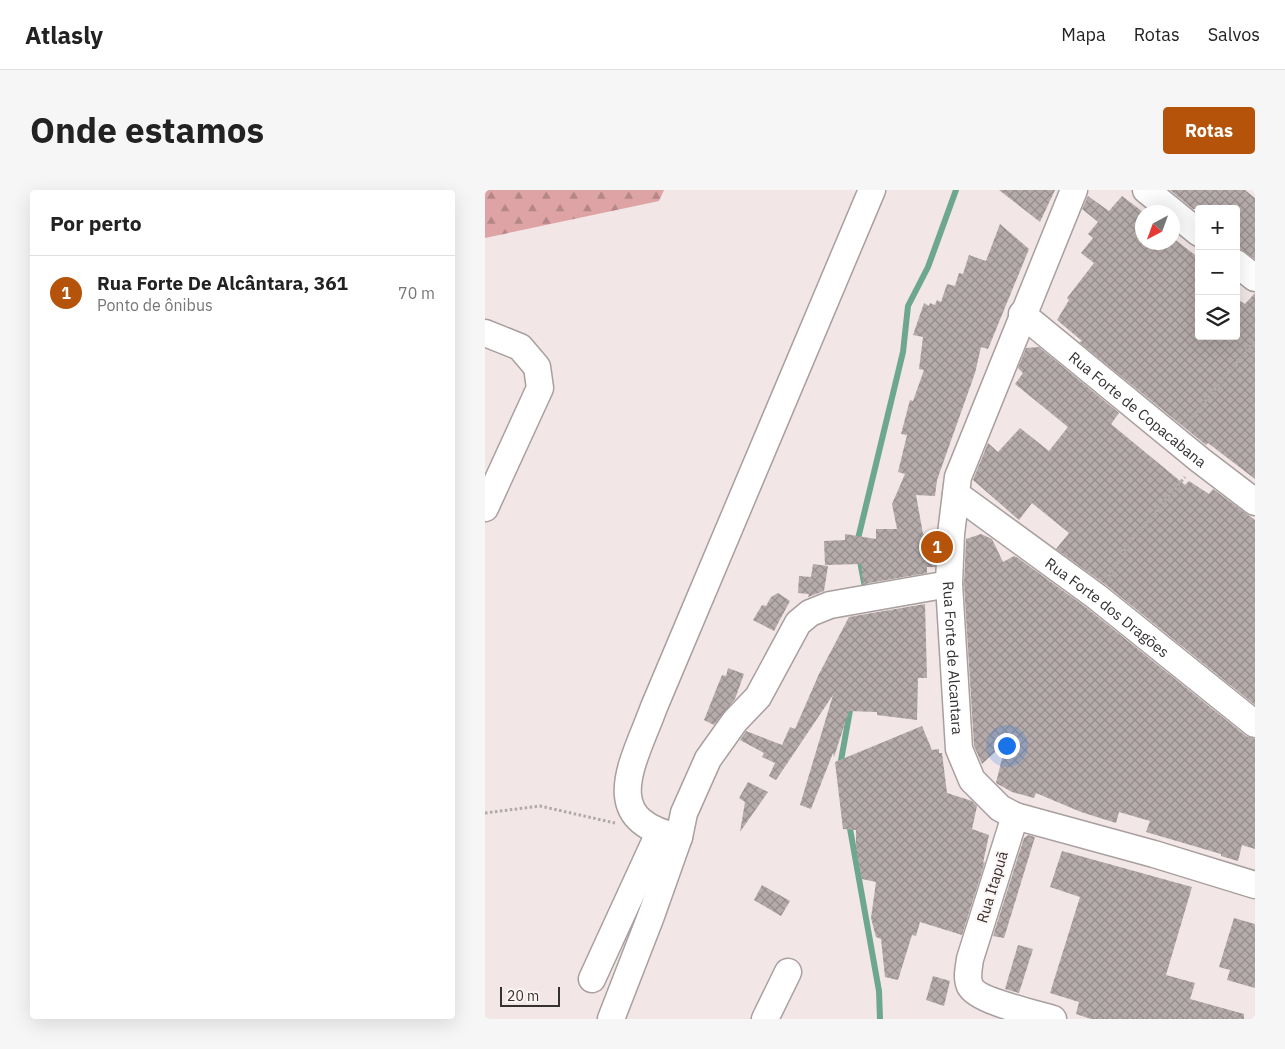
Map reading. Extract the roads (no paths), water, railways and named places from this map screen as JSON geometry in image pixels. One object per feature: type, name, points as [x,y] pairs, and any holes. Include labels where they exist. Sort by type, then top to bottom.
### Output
[{"type":"street","points":[[669,835],[647,826],[634,816],[627,799],[631,772],[654,707],[872,190]]},
{"type":"street","name":"Rua Forte de Alcantara","points":[[1074,190],[1022,314],[961,469],[955,494],[949,584],[959,749],[972,780],[1000,808],[1015,816],[1155,854],[1255,885]]},
{"type":"street","points":[[1145,190],[1195,230]]},
{"type":"street","points":[[1240,266],[1255,278]]},
{"type":"street","name":"Rua Forte de Copacabana","points":[[1022,314],[1200,460],[1255,502]]},
{"type":"street","points":[[485,332],[520,347],[537,367],[540,388],[488,494]]},
{"type":"street","name":"Rua Forte dos Dragões","points":[[955,494],[1097,597],[1255,724]]},
{"type":"street","points":[[592,979],[669,835],[684,814],[707,759],[735,721],[758,697],[798,623],[810,613],[830,606],[949,584]]},
{"type":"street","name":"Rua Itapuã","points":[[1015,816],[970,959],[968,976],[971,987],[976,992],[1040,1017]]},
{"type":"street","points":[[611,1019],[669,835]]},
{"type":"street","points":[[765,1019],[788,972]]},
{"type":"waterway","points":[[857,543],[903,352],[908,306],[928,267],[956,190]]},
{"type":"waterway","points":[[859,556],[866,593]]},
{"type":"waterway","points":[[840,766],[851,705]]},
{"type":"waterway","points":[[849,823],[879,991],[880,1019]]},
{"type":"place","name":"Rua Forte De Alcântara, 361","points":[[937,547]]}]
